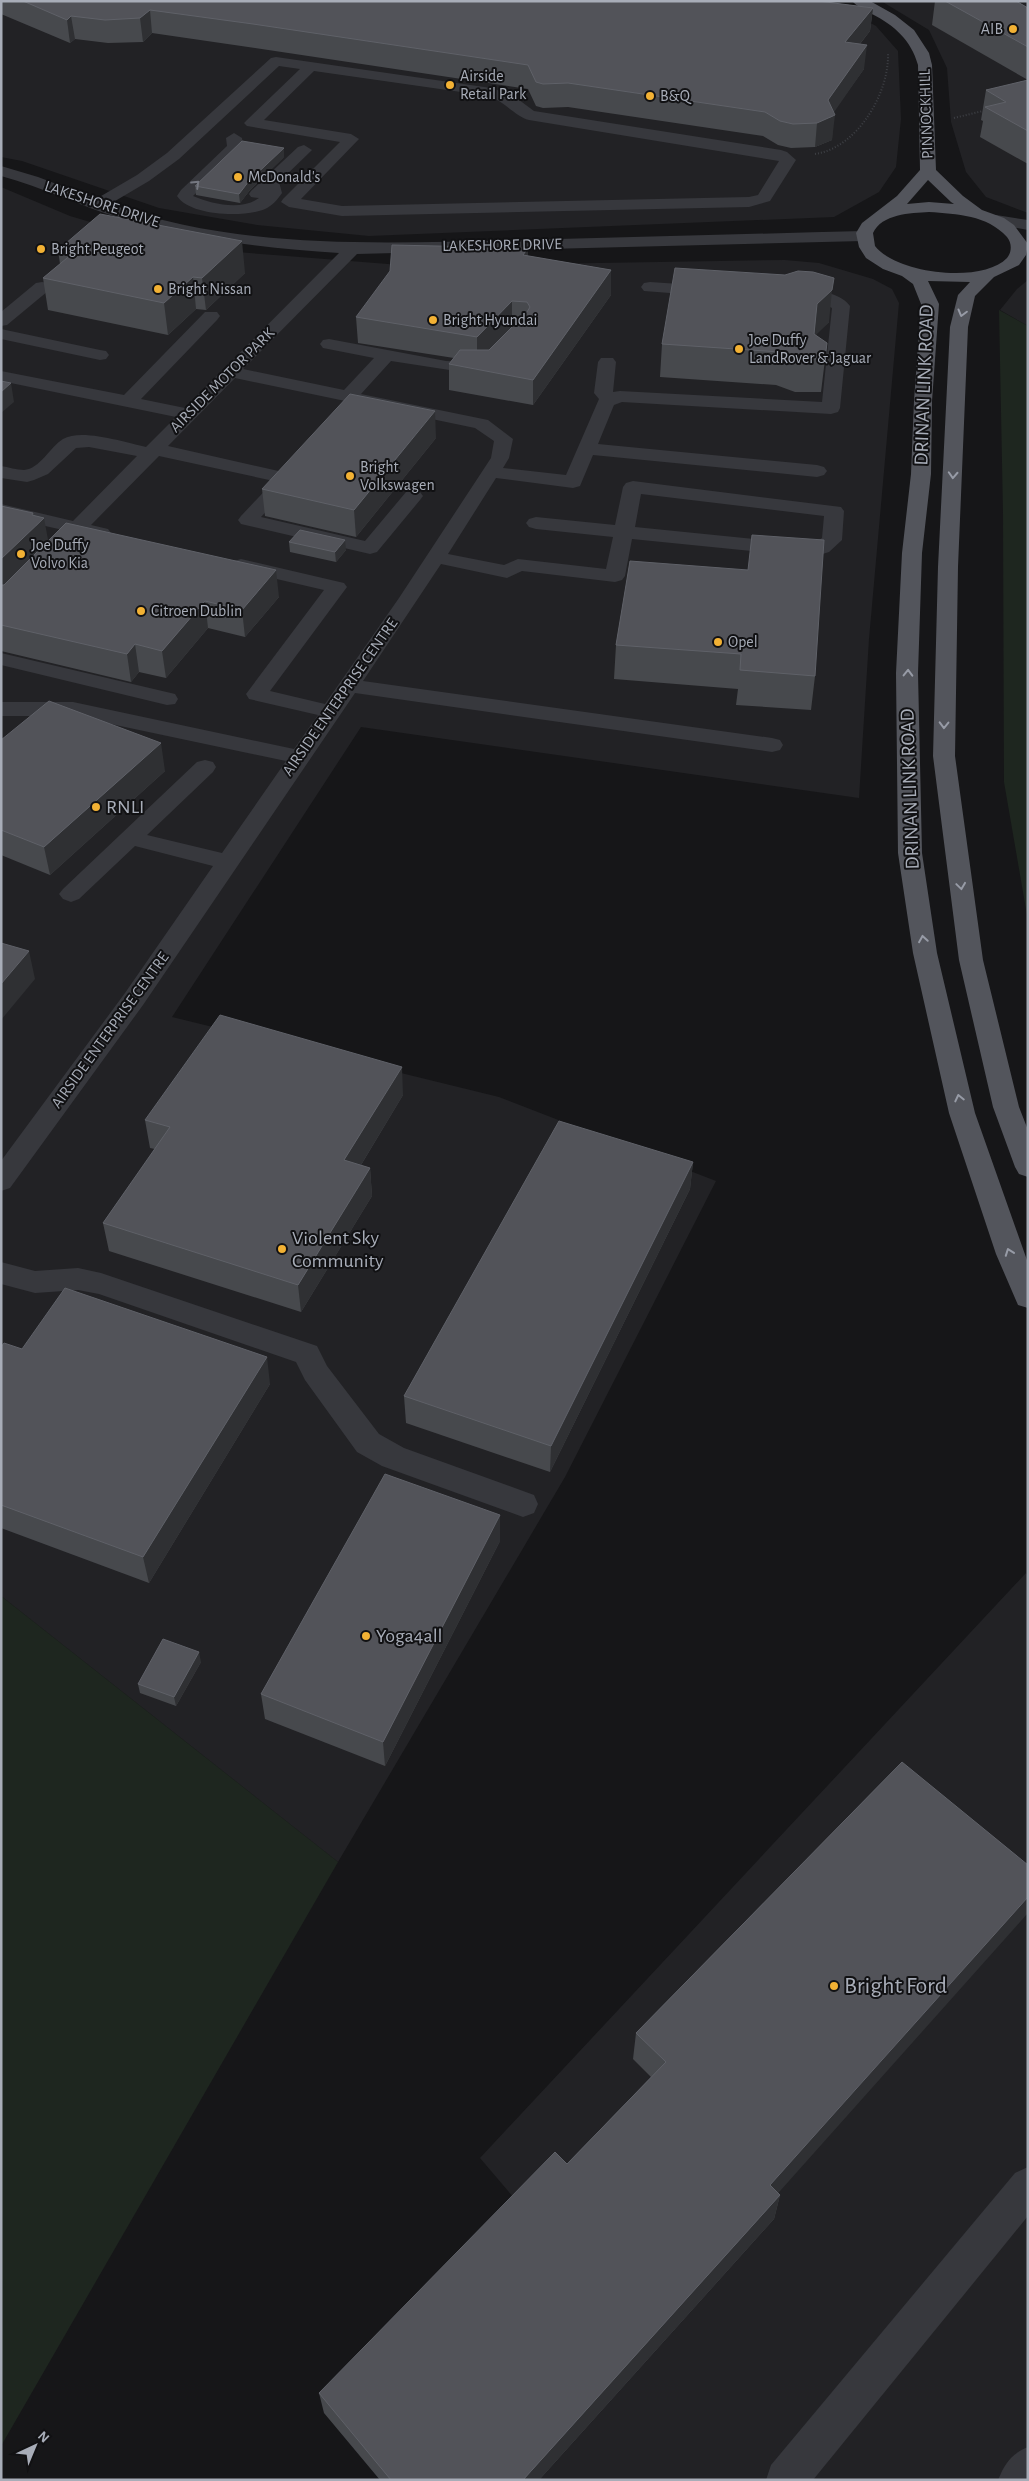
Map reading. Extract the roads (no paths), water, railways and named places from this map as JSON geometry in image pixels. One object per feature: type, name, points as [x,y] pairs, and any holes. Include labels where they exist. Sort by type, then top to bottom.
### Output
[{"type":"main road","name":"PINNOCKHILL","points":[[859,1],[885,15],[906,30],[915,40],[924,58],[928,171],[903,199],[884,215],[869,224],[863,236]]},
{"type":"main road","name":"PINNOCKHILL","points":[[928,171],[957,199],[976,213]]},
{"type":"main road","points":[[863,236],[865,246],[874,256],[888,265],[908,272],[949,278],[988,274],[1021,258],[1019,241],[1011,230],[996,220],[976,213],[929,207],[904,209],[884,215]]},
{"type":"main road","name":"DRINAN LINK ROAD","points":[[908,272],[920,282],[930,304],[923,400],[921,474],[912,553],[908,672],[910,853],[925,953],[962,1113],[1010,1254],[1028,1297]]},
{"type":"main road","name":"DRINAN LINK ROAD","points":[[988,274],[967,295],[958,328],[948,567],[944,756],[971,960],[1006,1106],[1028,1167]]},
{"type":"street","points":[[96,205],[158,168],[276,61],[311,66],[491,92],[506,98],[529,115],[782,155],[788,160],[764,198],[749,202],[342,211],[289,202],[351,139],[252,123],[311,66]]},
{"type":"street","points":[[234,138],[234,147],[185,196],[193,202],[232,208],[251,208],[263,203],[274,193],[271,182],[304,150]]},
{"type":"street","name":"LAKESHORE DRIVE","points":[[1,171],[96,205],[149,221],[241,239],[288,245],[352,249],[863,236]]},
{"type":"street","points":[[996,220],[1028,225]]},
{"type":"street","name":"AIRSIDE MOTOR PARK","points":[[52,554],[352,249]]},
{"type":"street","points":[[1,321],[42,287]]},
{"type":"street","points":[[650,287],[729,292]]},
{"type":"street","points":[[491,472],[574,482],[606,402],[620,396],[832,408],[840,306],[827,298],[778,295]]},
{"type":"street","points":[[127,403],[211,316]]},
{"type":"street","points":[[1,334],[100,355]]},
{"type":"street","points":[[329,344],[446,366],[482,370],[494,358]]},
{"type":"street","points":[[341,418],[353,398],[387,355]]},
{"type":"street","points":[[607,362],[603,393],[610,400]]},
{"type":"street","name":"AIRSIDE ENTERPRISE CENTRE","points":[[1,1181],[134,999],[349,686],[500,458],[504,439],[481,424],[230,372]]},
{"type":"street","points":[[1,376],[188,414]]},
{"type":"street","points":[[1,472],[27,476],[41,470],[70,443],[89,441],[293,471],[248,520],[370,548],[412,496]]},
{"type":"street","points":[[587,449],[817,470]]},
{"type":"street","points":[[436,557],[507,572],[518,565],[615,576],[625,532],[633,487],[834,511],[832,540],[822,548],[813,551],[625,532],[536,523]]},
{"type":"street","points":[[1,510],[116,536]]},
{"type":"street","points":[[222,560],[337,587],[257,694],[330,712]]},
{"type":"street","points":[[1,659],[167,699]]},
{"type":"street","points":[[349,686],[772,745]]},
{"type":"street","points":[[1,709],[73,709],[299,757]]},
{"type":"street","points":[[71,894],[205,767]]},
{"type":"street","points":[[130,838],[227,862]]},
{"type":"street","points":[[1,1273],[35,1282],[78,1279],[95,1283],[307,1354],[315,1372],[368,1443],[392,1457],[523,1504]]},
{"type":"street","points":[[786,2480],[1028,2186]]},
{"type":"street","points":[[1018,2480],[1028,2467]]},
{"type":"place","name":"AIB","points":[[1013,29]]},
{"type":"place","name":"Airside Retail Park","points":[[450,85]]},
{"type":"place","name":"B&Q","points":[[650,96]]},
{"type":"place","name":"McDonald's","points":[[238,177]]},
{"type":"place","name":"Bright Peugeot","points":[[41,249]]},
{"type":"place","name":"Bright Nissan","points":[[158,289]]},
{"type":"place","name":"Bright Hyundai","points":[[433,320]]},
{"type":"place","name":"Joe Duffy LandRover & Jaguar","points":[[739,349]]},
{"type":"place","name":"Bright Volkswagen","points":[[350,476]]},
{"type":"place","name":"Joe Duffy Volvo Kia","points":[[21,554]]},
{"type":"place","name":"Citroen Dublin","points":[[141,611]]},
{"type":"place","name":"Opel","points":[[718,642]]},
{"type":"place","name":"RNLI","points":[[96,807]]},
{"type":"place","name":"Violent Sky Community","points":[[282,1249]]},
{"type":"place","name":"Yoga4all","points":[[366,1636]]},
{"type":"place","name":"Bright Ford","points":[[834,1986]]}]
